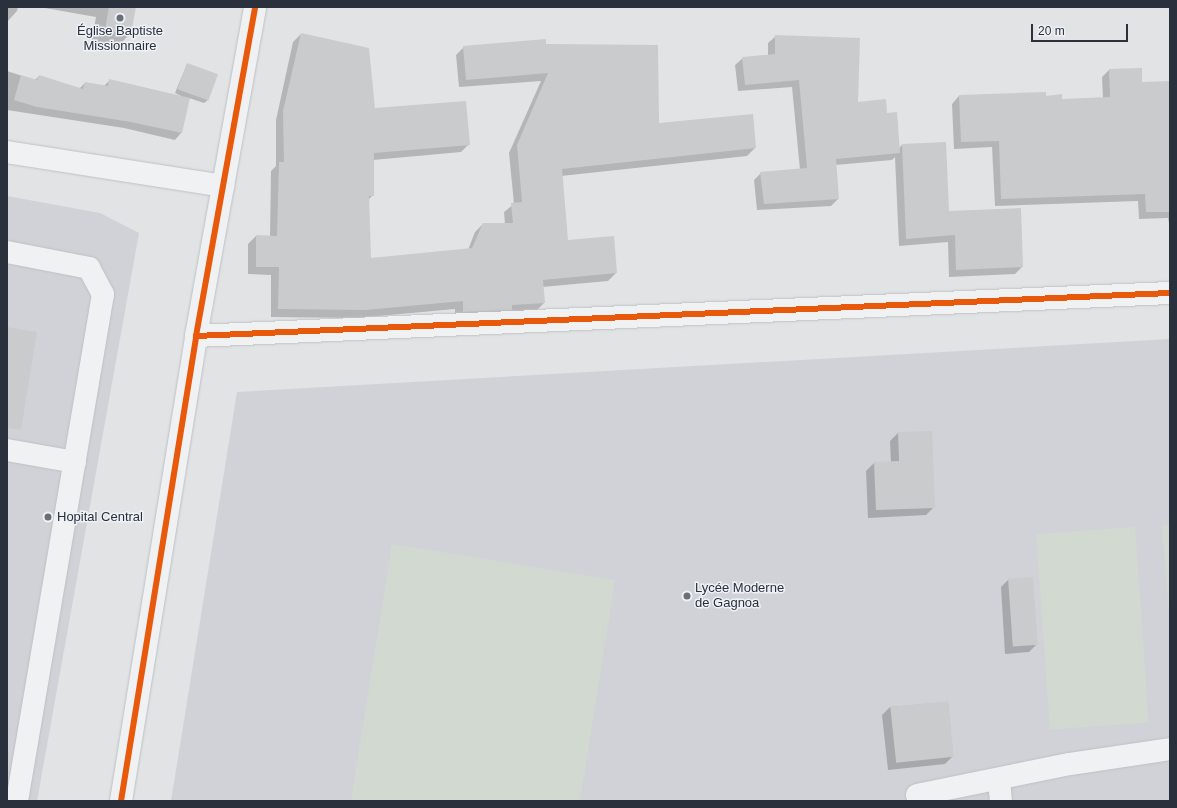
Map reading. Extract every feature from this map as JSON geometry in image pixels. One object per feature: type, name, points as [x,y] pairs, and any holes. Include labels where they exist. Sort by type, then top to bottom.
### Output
[{"type":"street","points":[[121,801],[196,336],[255,7]]},
{"type":"street","points":[[7,152],[223,186]]},
{"type":"street","points":[[7,252],[89,268],[103,294],[17,801]]},
{"type":"street","points":[[196,336],[1170,293]]},
{"type":"street","points":[[7,450],[75,462]]},
{"type":"street","points":[[917,795],[1070,764],[1170,749]]},
{"type":"street","points":[[999,779],[1001,801]]},
{"type":"shaded area","name":"Hopital Central","points":[[7,196],[100,213],[139,233],[37,801],[7,801]]},
{"type":"shaded area","name":"Lycée Moderne de Gagnoa","points":[[1170,339],[1170,801],[171,801],[237,392]]},
{"type":"shaded area","points":[[1170,525],[1170,624],[1162,526]]},
{"type":"shaded area","points":[[1135,527],[1149,723],[1050,729],[1036,534]]},
{"type":"shaded area","points":[[392,544],[615,580],[580,801],[351,801]]},
{"type":"building","name":"Église Baptiste Missionnaire","points":[[109,7],[136,7],[131,34],[105,30]]},
{"type":"building","points":[[301,33],[369,48],[375,108],[466,101],[470,145],[374,153],[374,196],[369,196],[371,258],[472,248],[483,223],[513,223],[511,203],[522,202],[517,145],[548,73],[466,80],[463,46],[546,39],[546,44],[658,45],[659,123],[753,114],[756,148],[562,169],[568,240],[614,236],[617,273],[543,280],[545,303],[512,305],[512,310],[463,312],[463,301],[365,310],[278,309],[279,267],[256,267],[256,235],[277,236],[279,162],[284,162],[283,111]]},
{"type":"building","points":[[775,35],[860,38],[858,102],[886,99],[887,113],[897,112],[900,153],[836,159],[839,199],[764,204],[760,172],[807,168],[799,80],[745,85],[742,57],[775,54]]},
{"type":"building","points":[[187,63],[218,74],[208,101],[177,89]]},
{"type":"building","points":[[1142,68],[1142,82],[1170,81],[1170,212],[1146,212],[1145,194],[1001,199],[999,141],[961,142],[959,95],[1046,92],[1046,96],[1062,94],[1062,99],[1110,97],[1109,69]]},
{"type":"building","points":[[21,75],[37,80],[39,75],[83,89],[85,82],[108,86],[109,79],[190,98],[182,133],[131,122],[37,107],[14,100]]},
{"type":"building","points":[[946,142],[949,211],[1021,208],[1023,267],[956,270],[955,235],[906,239],[902,144]]},
{"type":"building","points":[[7,327],[37,332],[21,430],[7,428]]},
{"type":"building","points":[[932,431],[935,508],[876,510],[874,462],[899,461],[898,432]]},
{"type":"building","points":[[1033,577],[1038,645],[1013,647],[1008,579]]},
{"type":"building","points":[[948,701],[954,757],[896,763],[890,707]]},
{"type":"cycle path","points":[[121,801],[196,336],[255,7]]},
{"type":"cycle path","points":[[196,336],[1170,293]]},
{"type":"place","name":"Église Baptiste Missionnaire","points":[[120,18]]},
{"type":"place","name":"Hopital Central","points":[[48,517]]},
{"type":"place","name":"Lycée Moderne de Gagnoa","points":[[687,596]]}]
